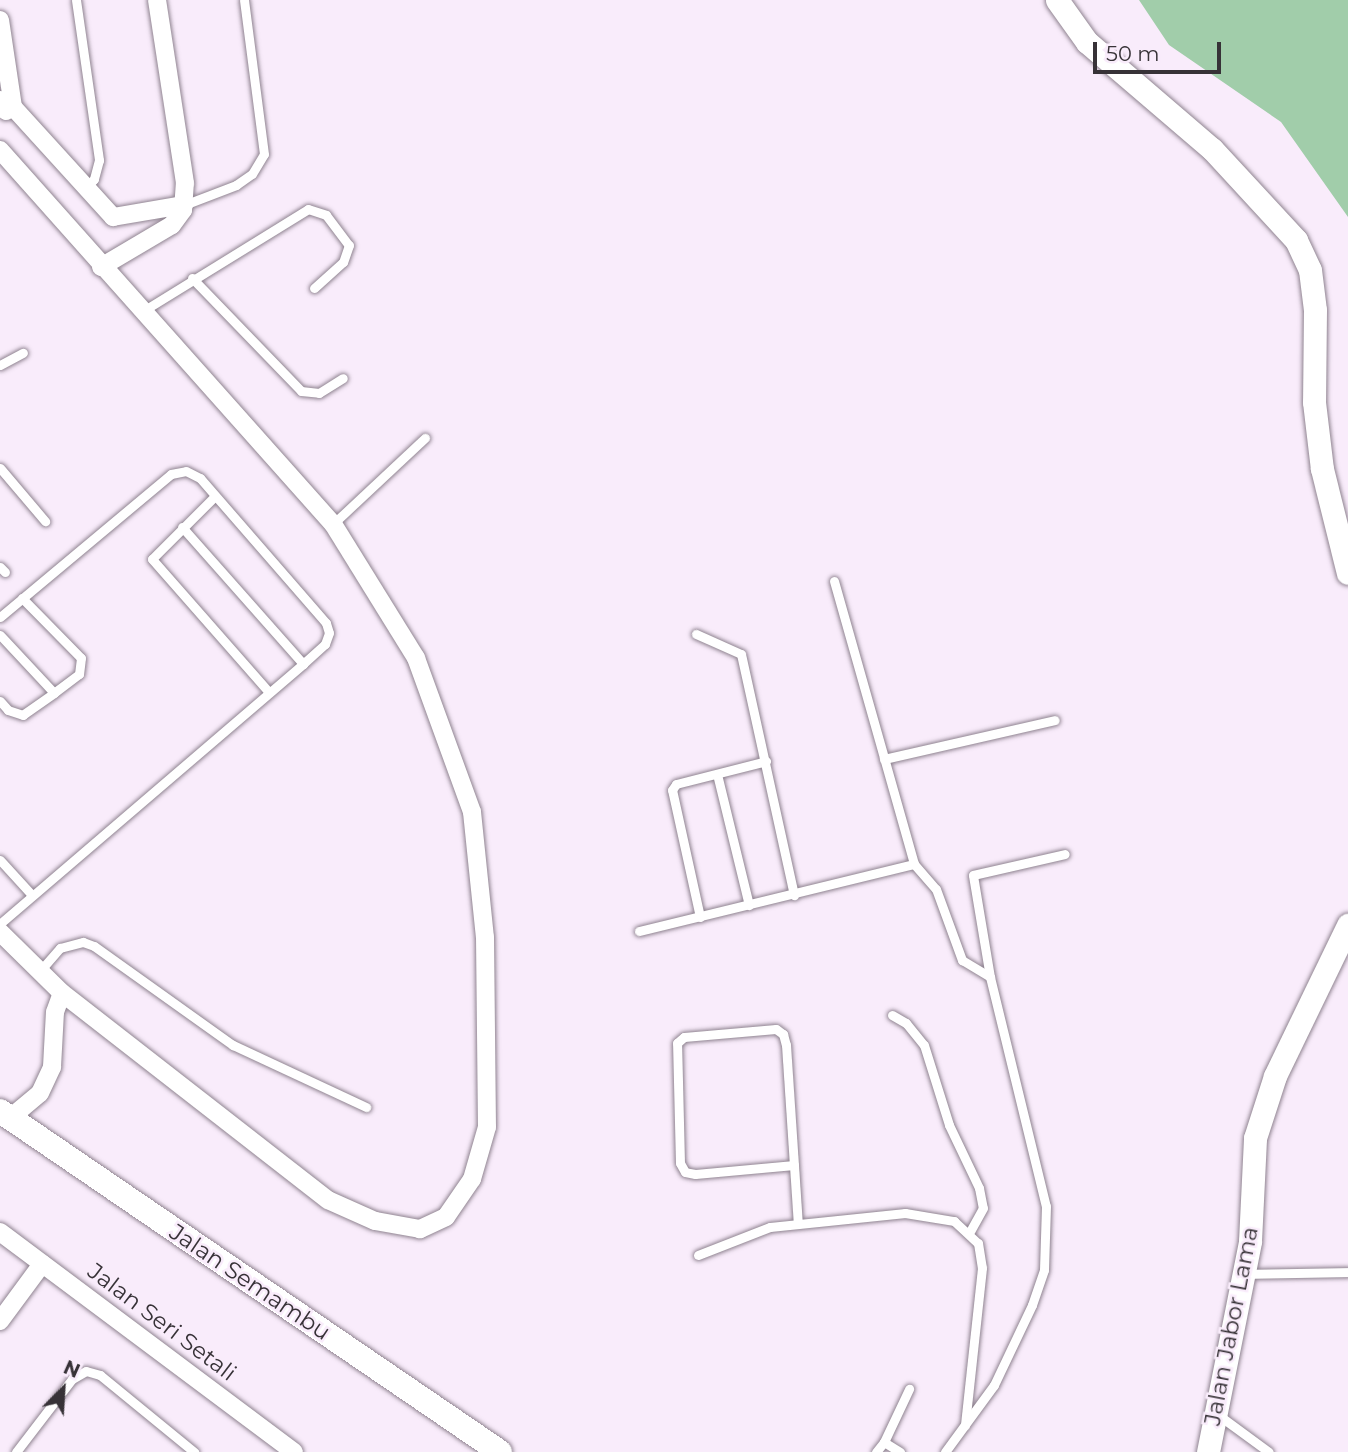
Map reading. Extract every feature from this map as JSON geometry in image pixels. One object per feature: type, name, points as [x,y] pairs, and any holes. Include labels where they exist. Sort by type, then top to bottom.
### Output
[{"type":"main road","name":"Jalan Semambu","points":[[5,1115],[500,1452]]},
{"type":"street","points":[[101,267],[172,225],[184,205],[185,183],[157,0]]},
{"type":"street","points":[[1057,0],[1087,42],[1212,149],[1296,240],[1310,270],[1315,310],[1314,402],[1322,469],[1348,573]]},
{"type":"street","points":[[0,20],[4,107],[84,189],[113,217],[184,205]]},
{"type":"street","points":[[0,150],[101,267],[332,524],[416,657],[472,812],[485,937],[489,1044],[487,1127],[472,1179],[446,1217],[420,1229],[375,1221],[328,1200],[62,993],[0,932]]},
{"type":"street","name":"Jalan Jabor Lama","points":[[1208,1452],[1250,1241],[1255,1138],[1264,1105],[1348,925]]},
{"type":"street","points":[[5,1115],[40,1093],[52,1067],[55,1012],[62,993]]},
{"type":"street","name":"Jalan Seri Setali","points":[[0,1232],[294,1452]]},
{"type":"street","points":[[0,1321],[42,1264]]},
{"type":"lane","points":[[76,0],[99,160],[94,179],[84,189]]},
{"type":"lane","points":[[184,205],[236,185],[252,174],[264,154],[244,0]]},
{"type":"lane","points":[[142,312],[192,278],[308,209],[327,215],[349,245],[343,262],[314,288]]},
{"type":"lane","points":[[192,278],[301,391],[319,393],[343,378]]},
{"type":"lane","points":[[0,365],[23,354]]},
{"type":"lane","points":[[332,524],[425,438]]},
{"type":"lane","points":[[0,468],[45,521]]},
{"type":"lane","points":[[0,617],[171,474],[194,473],[326,623],[325,644],[31,894],[0,924]]},
{"type":"lane","points":[[215,496],[152,555],[153,563],[269,692]]},
{"type":"lane","points":[[182,527],[303,664]]},
{"type":"lane","points":[[834,581],[914,864],[936,889],[962,960],[990,977]]},
{"type":"lane","points":[[0,701],[8,710],[23,715],[79,674],[82,658],[22,598]]},
{"type":"lane","points":[[696,634],[741,654],[794,895]]},
{"type":"lane","points":[[0,635],[54,693]]},
{"type":"lane","points":[[884,759],[1055,720]]},
{"type":"lane","points":[[701,917],[672,790],[676,784],[766,761]]},
{"type":"lane","points":[[717,774],[749,905]]},
{"type":"lane","points":[[945,1452],[994,1385],[1032,1305],[1044,1270],[1047,1236],[1046,1206],[990,977],[973,875],[1065,854]]},
{"type":"lane","points":[[0,860],[31,894]]},
{"type":"lane","points":[[639,931],[914,864]]},
{"type":"lane","points":[[39,972],[60,948],[83,942],[94,946],[233,1045],[366,1107]]},
{"type":"lane","points":[[892,1015],[906,1023],[924,1045],[949,1125],[979,1188],[984,1208],[970,1231]]},
{"type":"lane","points":[[794,1165],[695,1174],[685,1171],[680,1163],[677,1043],[684,1037],[776,1030],[783,1034],[794,1165],[798,1224]]},
{"type":"lane","points":[[698,1255],[738,1236],[798,1224],[905,1213],[937,1215],[970,1231],[978,1243],[982,1268],[965,1427]]},
{"type":"lane","points":[[1243,1274],[1348,1272]]},
{"type":"lane","points":[[16,1452],[72,1378],[86,1371],[100,1375],[194,1452]]},
{"type":"lane","points":[[876,1452],[884,1442],[909,1389]]},
{"type":"lane","points":[[1215,1413],[1269,1452]]},
{"type":"lane","points":[[884,1442],[900,1452]]},
{"type":"green space","points":[[1139,0],[1348,0],[1348,217],[1281,122],[1169,45]]}]
